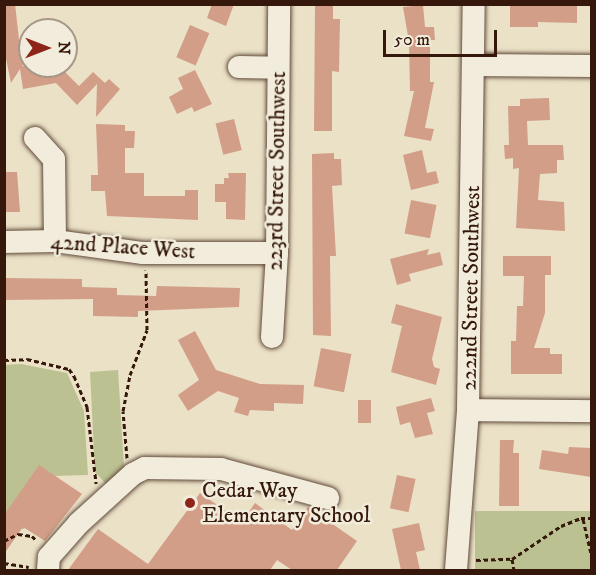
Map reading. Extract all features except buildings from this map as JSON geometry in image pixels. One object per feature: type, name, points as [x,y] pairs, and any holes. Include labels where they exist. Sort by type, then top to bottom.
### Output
[{"type":"street","name":"223rd Street Southwest","points":[[272,337],[277,253],[279,4]]},
{"type":"street","name":"222nd Street Southwest","points":[[465,565],[475,65],[474,4]]},
{"type":"street","points":[[475,65],[591,66]]},
{"type":"street","points":[[239,67],[278,68]]},
{"type":"street","points":[[36,138],[54,159],[55,241]]},
{"type":"street","name":"42nd Place West","points":[[4,242],[55,241],[143,253],[277,253]]},
{"type":"street","points":[[468,411],[591,411]]},
{"type":"street","points":[[48,565],[106,496],[133,474],[168,466],[221,469],[328,498]]},
{"type":"path","points":[[133,474],[128,459],[123,411],[130,375],[147,330],[146,266]]},
{"type":"path","points":[[4,360],[27,359],[69,369],[87,407],[94,480],[106,496]]},
{"type":"path","points":[[465,565],[512,559],[561,526],[581,518],[591,518]]},
{"type":"path","points":[[581,518],[586,521],[591,557]]},
{"type":"path","points":[[4,541],[18,534],[32,536],[48,565]]},
{"type":"path","points":[[512,559],[514,570]]},
{"type":"path","points":[[4,563],[48,565]]},
{"type":"green space","points":[[21,364],[67,373],[84,411],[88,475],[54,476],[24,529],[5,529],[4,365]]},
{"type":"green space","points":[[118,370],[124,467],[108,486],[95,472],[90,372]]},
{"type":"green space","points":[[475,511],[591,511],[591,570],[475,570]]},
{"type":"place","name":"Cedar Way Elementary School","points":[[190,503]]}]
